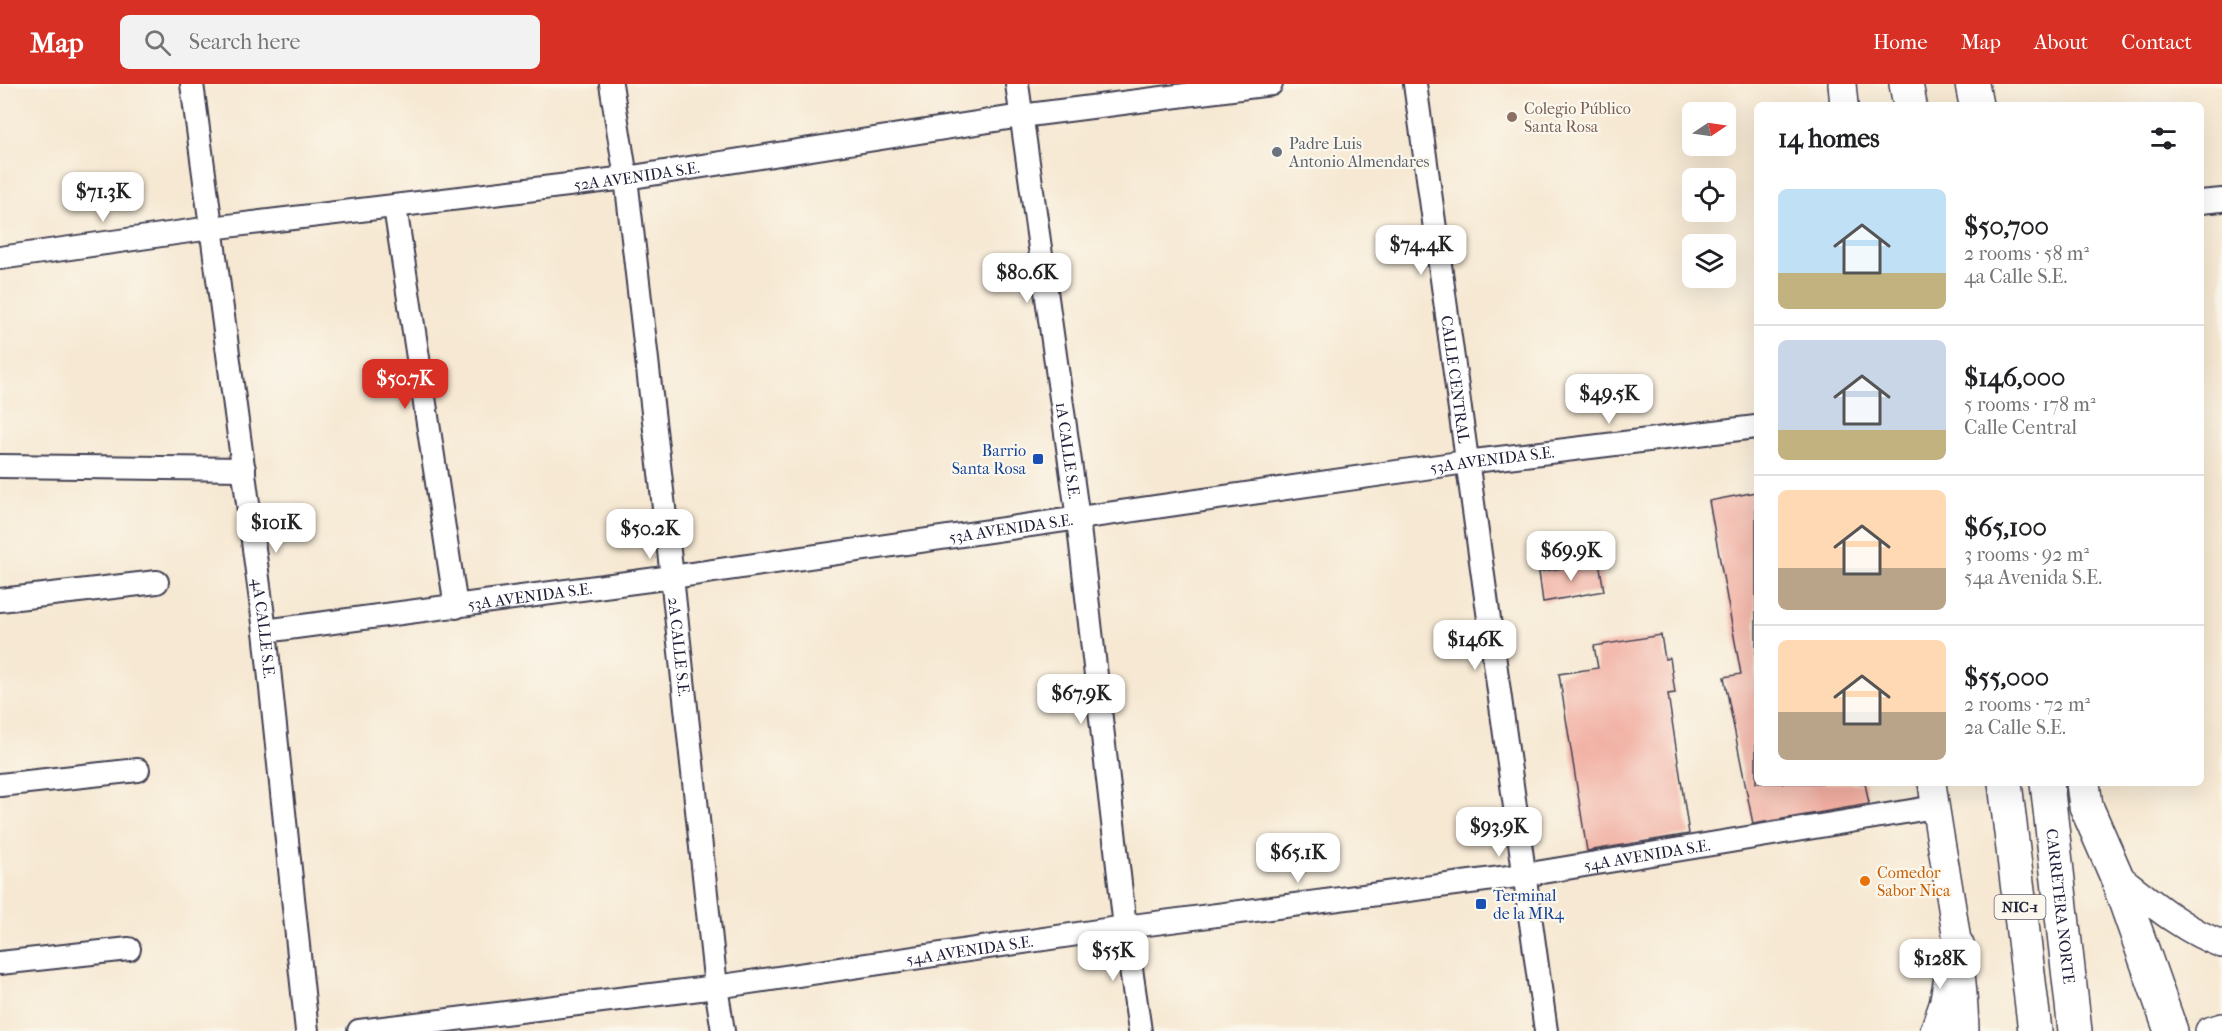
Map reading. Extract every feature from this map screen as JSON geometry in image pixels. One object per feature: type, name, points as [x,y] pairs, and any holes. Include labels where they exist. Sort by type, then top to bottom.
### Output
[{"type":"main road","points":[[1906,84],[1908,102]]},
{"type":"main road","points":[[1950,84],[1953,102]]},
{"type":"main road","points":[[1972,84],[1975,102]]},
{"type":"main road","name":"NIC-1","points":[[2005,786],[2035,1031]]},
{"type":"main road","name":"CARRETERA NORTE","points":[[2046,786],[2075,1031]]},
{"type":"main road","points":[[2083,786],[2086,806],[2116,875],[2171,1031]]},
{"type":"main road","points":[[1937,1031],[1946,1005],[1957,945]]},
{"type":"street","name":"4A CALLE S.E.","points":[[192,84],[266,631],[307,1031]]},
{"type":"street","name":"2A CALLE S.E.","points":[[611,84],[626,178],[716,987],[723,1031]]},
{"type":"street","name":"1A CALLE S.E.","points":[[1017,84],[1077,519],[1125,927]]},
{"type":"street","name":"52A AVENIDA S.E.","points":[[0,258],[211,228],[626,178],[1021,116],[1271,84]]},
{"type":"street","name":"CALLE CENTRAL","points":[[1415,84],[1546,1031]]},
{"type":"street","points":[[1842,84],[1844,102]]},
{"type":"street","points":[[2204,202],[2222,200]]},
{"type":"street","points":[[395,207],[456,607]]},
{"type":"street","name":"53A AVENIDA S.E.","points":[[266,631],[672,577],[1466,462],[1754,427]]},
{"type":"street","points":[[0,465],[244,469]]},
{"type":"street","points":[[0,600],[157,582]]},
{"type":"street","points":[[0,784],[138,770]]},
{"type":"street","points":[[1934,795],[1957,945],[1965,1031]]},
{"type":"street","name":"54A AVENIDA S.E.","points":[[359,1031],[716,987],[1125,927],[1524,875],[1934,795]]},
{"type":"street","points":[[2116,875],[2168,915],[2222,944]]},
{"type":"street","points":[[1125,927],[1140,1031]]},
{"type":"street","points":[[0,963],[129,949]]},
{"type":"street","points":[[2209,1031],[2222,1027]]},
{"type":"building","points":[[1754,492],[1754,786],[1866,786],[1869,804],[1753,824],[1724,677],[1741,674],[1709,501]]},
{"type":"building","points":[[1599,562],[1604,591],[1543,602],[1539,572]]},
{"type":"building","points":[[1661,635],[1665,659],[1670,658],[1675,693],[1668,694],[1689,834],[1587,851],[1559,674],[1598,668],[1594,646]]},
{"type":"place","name":"Colegio Público Santa Rosa","points":[[1512,117]]},
{"type":"place","name":"Padre Luis Antonio Almendares","points":[[1277,152]]},
{"type":"place","name":"Barrio Santa Rosa","points":[[1038,459]]},
{"type":"place","name":"Comedor Sabor Nica","points":[[1865,881]]},
{"type":"place","name":"Terminal de la MR4","points":[[1481,904]]}]
